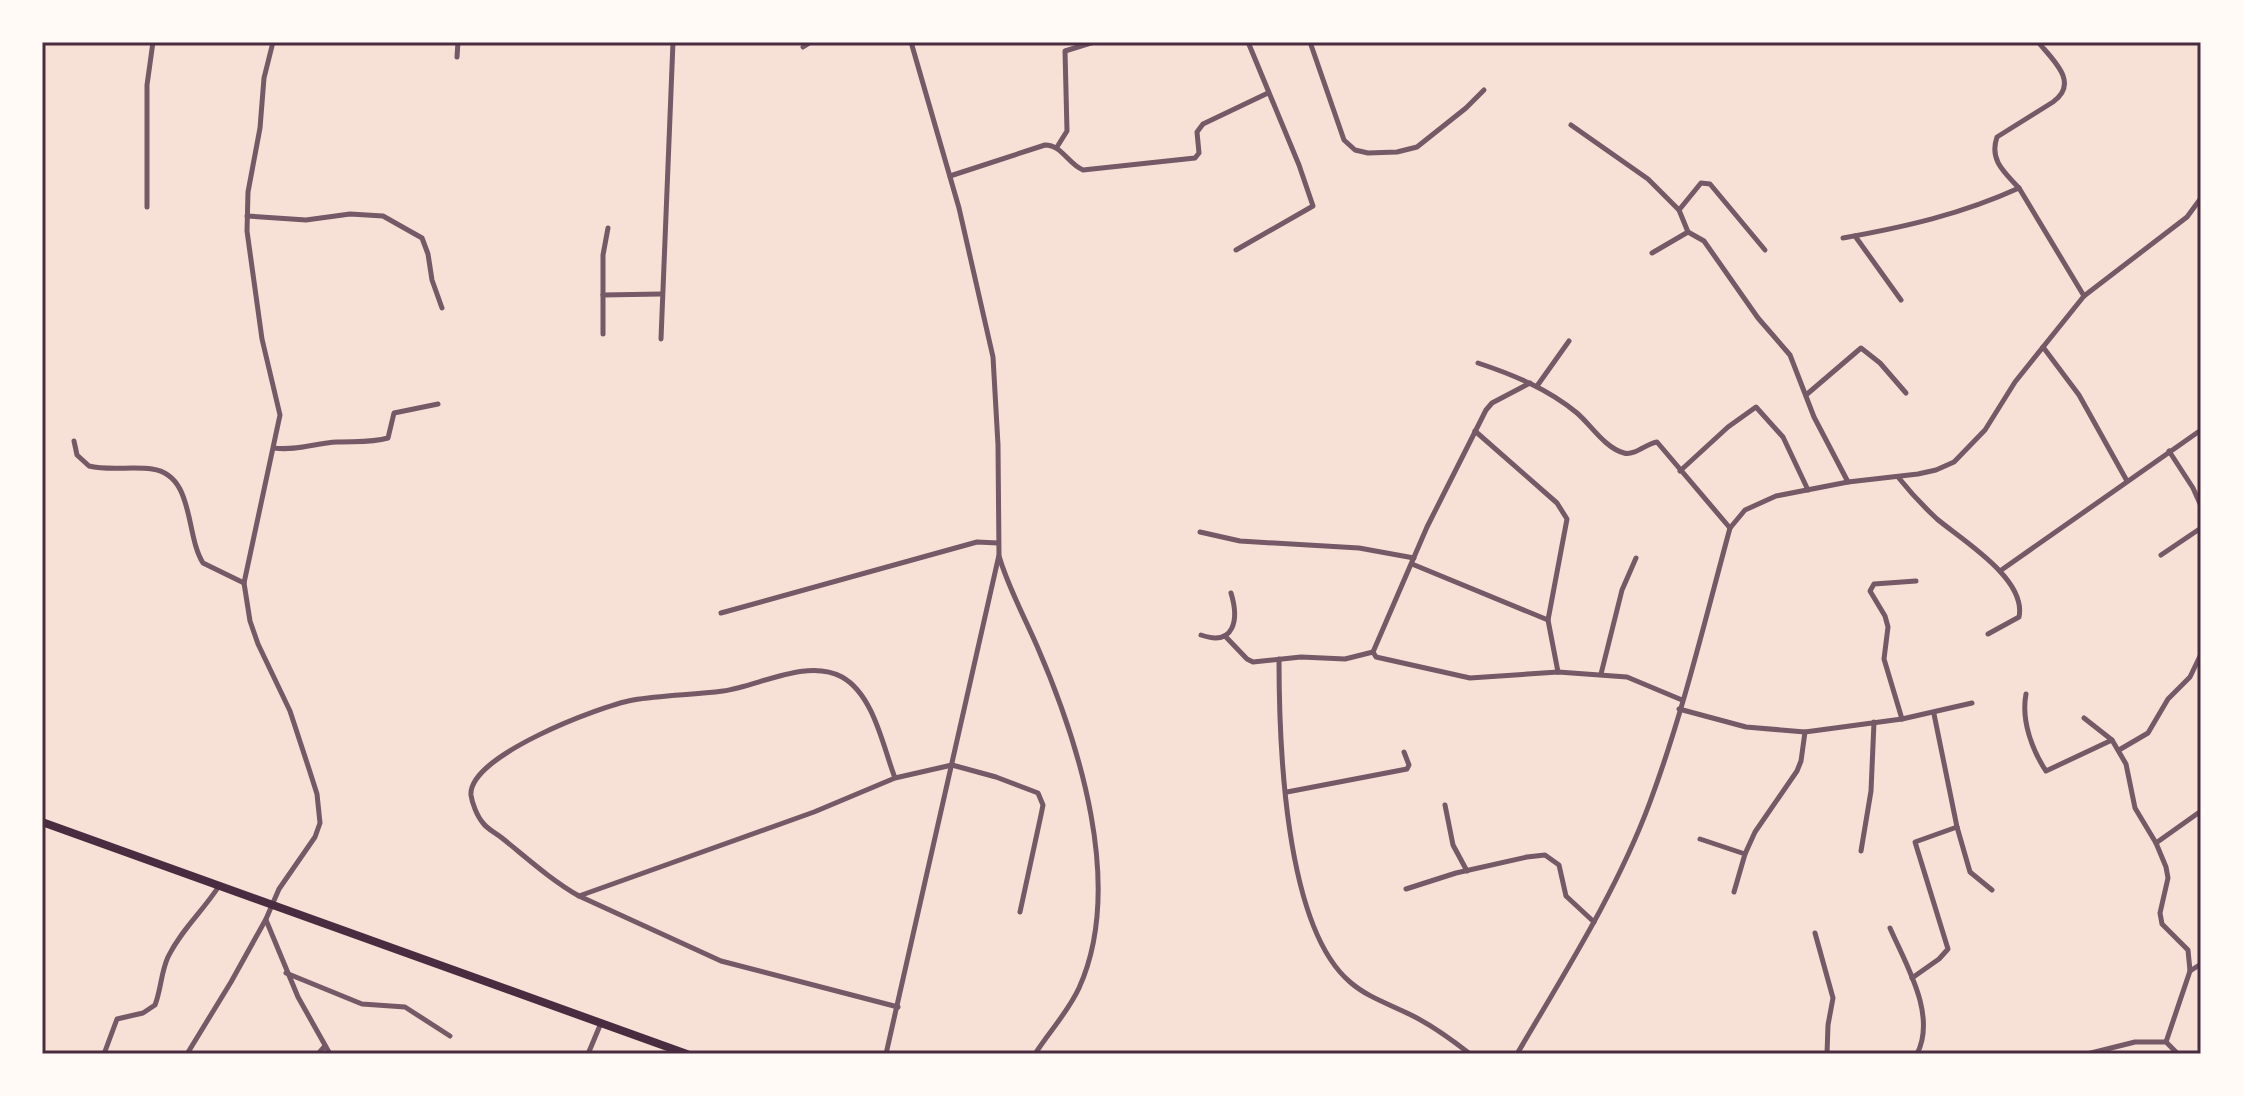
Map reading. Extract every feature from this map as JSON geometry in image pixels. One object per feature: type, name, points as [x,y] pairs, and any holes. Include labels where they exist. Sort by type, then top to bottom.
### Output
[{"type":"main road","points":[[42,822],[687,1054]]},
{"type":"street","points":[[147,207],[147,85],[153,42]]},
{"type":"street","points":[[187,1054],[266,919],[279,889],[315,837],[320,823],[320,811],[290,711],[250,621],[244,583],[280,415],[262,339],[251,273],[247,216],[264,78],[273,42]]},
{"type":"street","points":[[457,57],[458,42]]},
{"type":"street","points":[[661,339],[673,42]]},
{"type":"street","points":[[803,47],[811,42]]},
{"type":"street","points":[[911,42],[950,176],[996,375],[999,555],[1037,647],[1073,749],[1089,805],[1100,890],[1094,941],[1080,987],[1035,1054]]},
{"type":"street","points":[[1057,147],[1067,131],[1065,51],[1094,42]]},
{"type":"street","points":[[1236,250],[1313,206],[1248,42]]},
{"type":"street","points":[[1310,42],[1344,140],[1355,150],[1382,153],[1417,147],[1484,90]]},
{"type":"street","points":[[2038,42],[2062,73],[2065,88],[2053,102],[1997,137],[1994,146],[1996,162],[2019,188],[2084,296]]},
{"type":"street","points":[[950,176],[1045,145],[1057,147],[1075,167],[1090,171],[1195,158],[1199,153],[1197,132],[1203,124],[1268,93]]},
{"type":"street","points":[[1571,125],[1648,179],[1679,210],[1688,232],[1704,241],[1758,318],[1790,355],[1814,417],[1848,482]]},
{"type":"street","points":[[1679,210],[1701,183],[1710,184],[1765,250]]},
{"type":"street","points":[[1843,238],[1949,216],[2019,188]]},
{"type":"street","points":[[1517,1054],[1614,886],[1650,802],[1730,528],[1745,510],[1758,502],[1848,482],[1936,470],[1954,462],[1970,448],[2084,296],[2187,217],[2201,198]]},
{"type":"street","points":[[247,216],[306,220],[364,213],[383,216],[422,238],[442,308]]},
{"type":"street","points":[[603,334],[603,255],[608,228]]},
{"type":"street","points":[[1652,253],[1688,232]]},
{"type":"street","points":[[1855,236],[1901,300]]},
{"type":"street","points":[[603,295],[661,294]]},
{"type":"street","points":[[1537,386],[1569,341]]},
{"type":"street","points":[[2043,347],[2079,395],[2127,481]]},
{"type":"street","points":[[1806,395],[1861,348],[1880,363],[1906,393]]},
{"type":"street","points":[[1478,363],[1531,382],[1577,414],[1621,452],[1631,454],[1657,442],[1730,528]]},
{"type":"street","points":[[1373,652],[1475,431],[1492,403],[1531,382]]},
{"type":"street","points":[[274,448],[388,438],[394,413],[438,404]]},
{"type":"street","points":[[1680,471],[1728,427],[1756,407],[1783,437],[1808,490]]},
{"type":"street","points":[[2000,571],[2201,430]]},
{"type":"street","points":[[1475,431],[1557,503],[1567,519],[1548,620],[1558,672]]},
{"type":"street","points":[[74,441],[77,455],[89,466],[150,468],[169,475],[176,481],[183,496],[193,540],[203,563],[244,583]]},
{"type":"street","points":[[2169,451],[2201,506]]},
{"type":"street","points":[[1897,476],[1937,518],[2000,571],[2015,593],[2021,613],[2017,620],[1988,634]]},
{"type":"street","points":[[2161,555],[2201,528]]},
{"type":"street","points":[[1200,532],[1240,541],[1359,548],[1413,561],[1548,620]]},
{"type":"street","points":[[721,613],[977,542],[998,543]]},
{"type":"street","points":[[886,1054],[999,555]]},
{"type":"street","points":[[1601,674],[1622,590],[1636,558]]},
{"type":"street","points":[[1902,719],[1884,659],[1888,627],[1870,591],[1874,584],[1916,581]]},
{"type":"street","points":[[1201,635],[1213,639],[1225,636],[1233,627],[1235,618],[1231,593]]},
{"type":"street","points":[[1225,636],[1253,662],[1301,657],[1345,659],[1373,652]]},
{"type":"street","points":[[1373,652],[1376,657],[1461,677],[1489,678],[1558,672],[1632,678],[1682,700]]},
{"type":"street","points":[[2119,750],[2148,733],[2168,699],[2190,677],[2201,654]]},
{"type":"street","points":[[1279,659],[1279,731],[1295,866],[1305,905],[1325,948],[1342,975],[1367,995],[1412,1015],[1470,1054]]},
{"type":"street","points":[[895,778],[864,701],[842,677],[823,671],[804,672],[727,691],[630,701],[566,723],[540,733],[479,774],[472,783],[471,796],[483,823],[563,887],[579,896],[721,961],[898,1007]]},
{"type":"street","points":[[2026,694],[2024,715],[2046,771],[2112,740]]},
{"type":"street","points":[[1679,709],[1746,727],[1805,732],[1934,714],[1972,703]]},
{"type":"street","points":[[1934,714],[1957,827],[1970,872],[1992,890]]},
{"type":"street","points":[[2084,718],[2112,740],[2119,750],[2132,781],[2135,808],[2156,843],[2168,878],[2160,913],[2162,924],[2188,950],[2190,971],[2166,1042]]},
{"type":"street","points":[[1861,851],[1871,791],[1874,722]]},
{"type":"street","points":[[1734,892],[1755,832],[1797,771],[1805,732]]},
{"type":"street","points":[[1287,792],[1407,769],[1409,765],[1404,752]]},
{"type":"street","points":[[579,896],[814,812],[895,778],[952,765],[996,777],[1038,793],[1041,797],[1041,815],[1020,912]]},
{"type":"street","points":[[1445,805],[1453,845],[1467,871]]},
{"type":"street","points":[[2156,843],[2201,811]]},
{"type":"street","points":[[1912,978],[1946,954],[1948,944],[1930,897],[1915,842],[1957,827]]},
{"type":"street","points":[[1700,839],[1745,854]]},
{"type":"street","points":[[1406,889],[1527,857],[1551,857],[1559,865],[1566,896],[1594,922]]},
{"type":"street","points":[[104,1054],[117,1019],[143,1013],[155,1005],[169,955],[193,917],[209,902],[219,885]]},
{"type":"street","points":[[266,919],[286,973],[330,1054]]},
{"type":"street","points":[[1890,928],[1912,978],[1925,1026],[1917,1054]]},
{"type":"street","points":[[1815,933],[1833,998],[1827,1054]]},
{"type":"street","points":[[2190,971],[2201,964]]},
{"type":"street","points":[[286,973],[362,1004],[405,1007],[450,1036]]},
{"type":"street","points":[[588,1054],[601,1023]]},
{"type":"street","points":[[2087,1054],[2135,1042],[2166,1042],[2178,1054]]},
{"type":"street","points":[[318,1054],[325,1046]]}]
